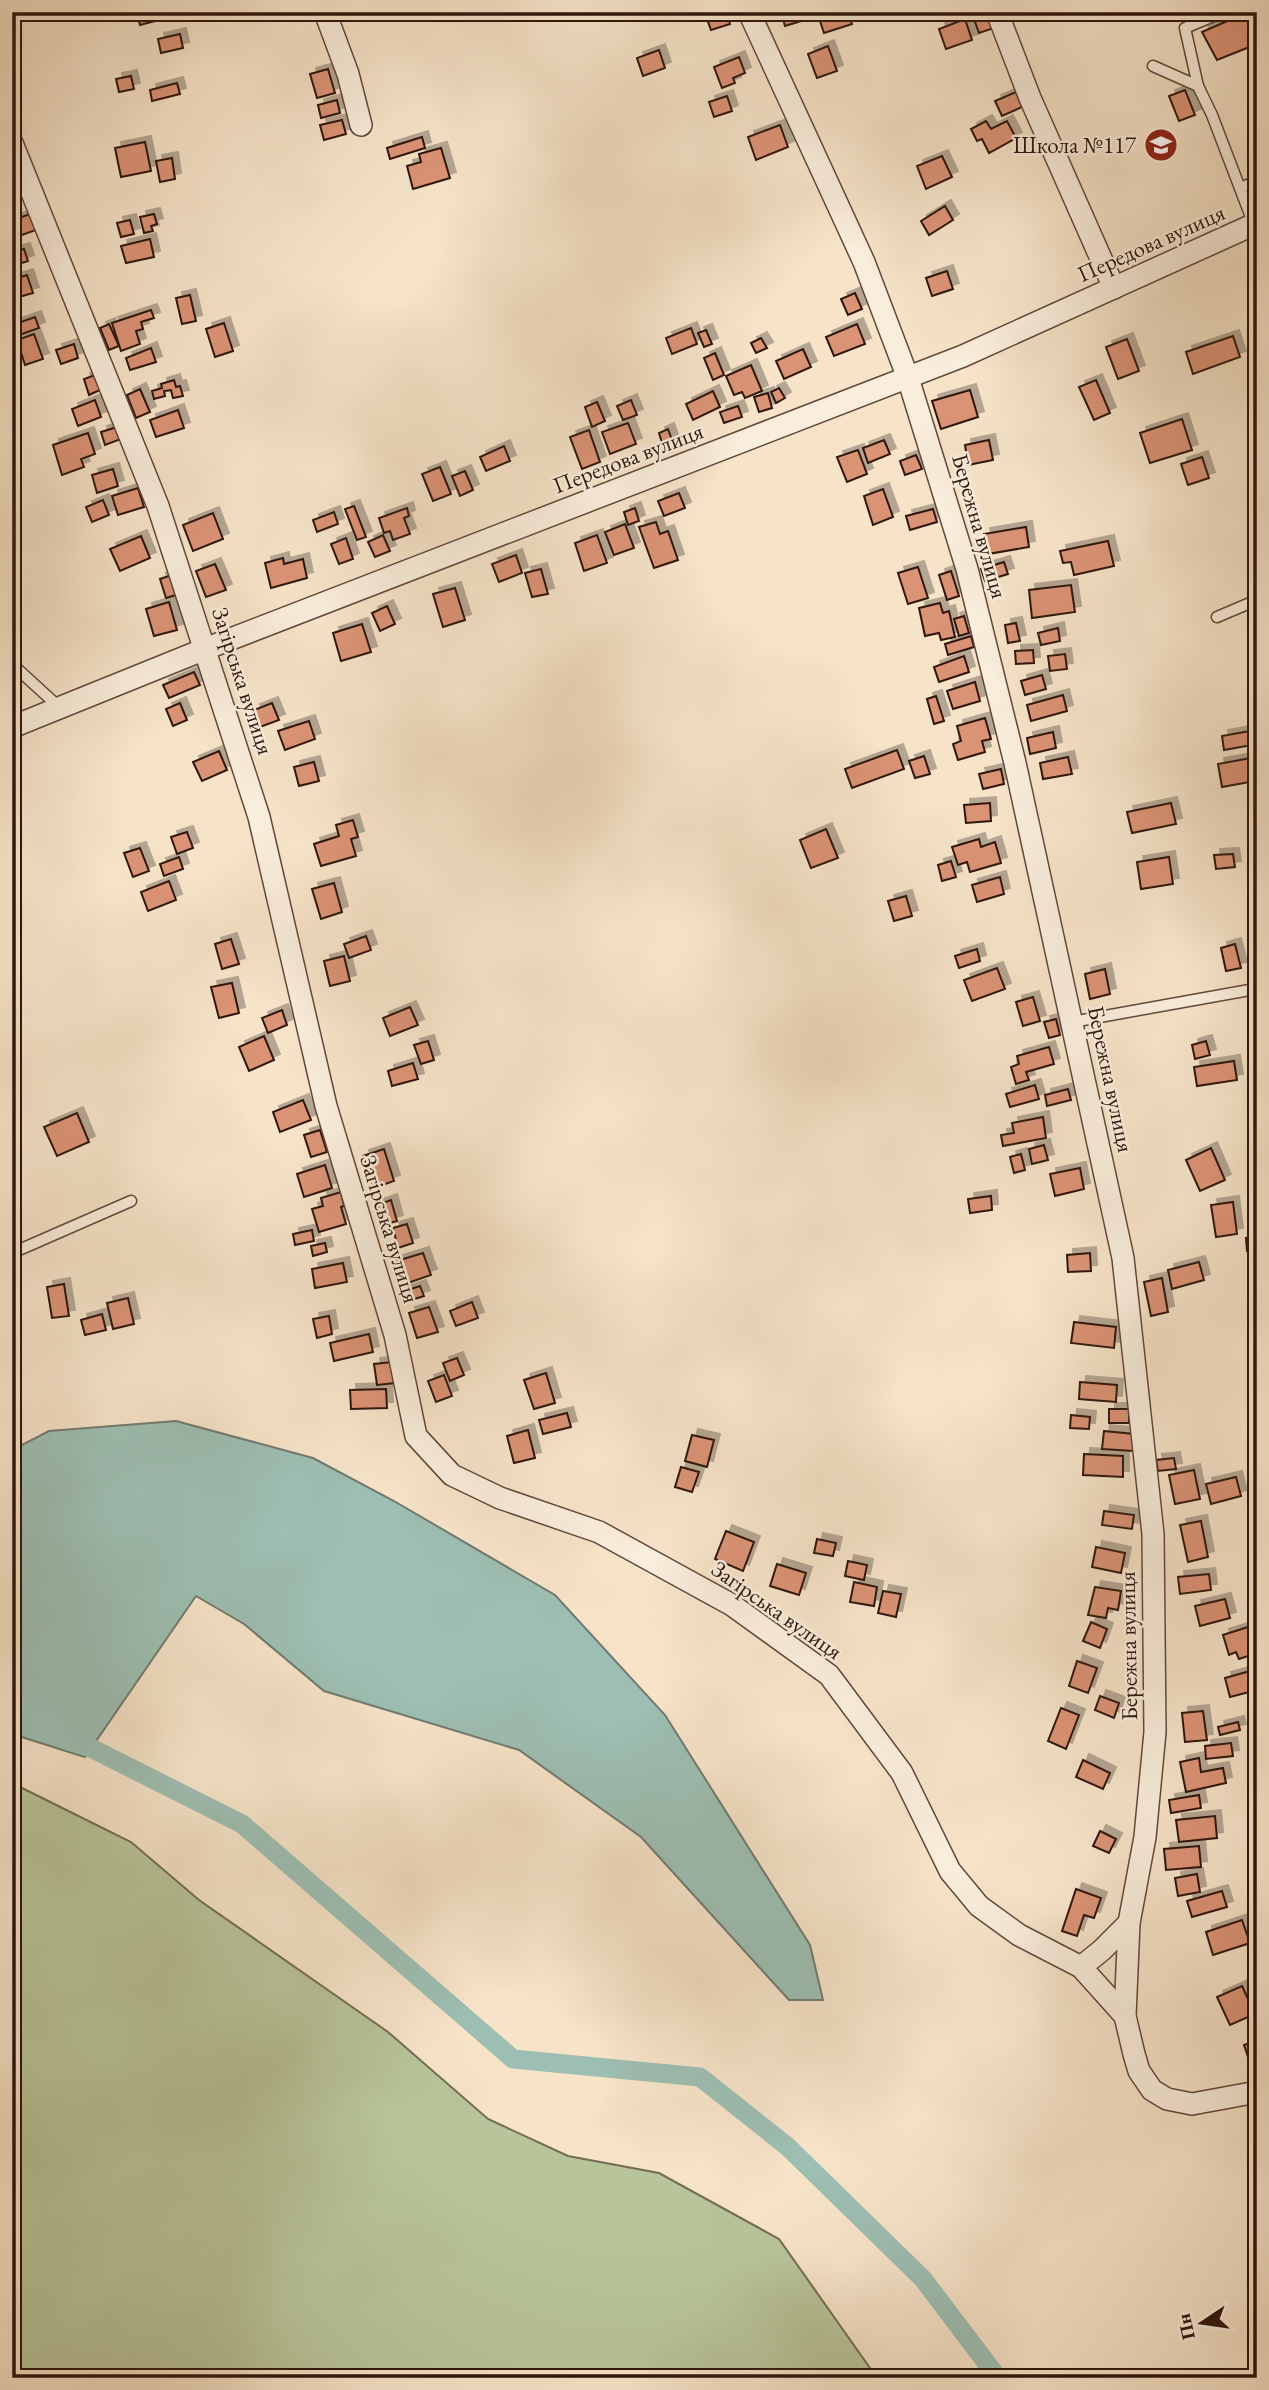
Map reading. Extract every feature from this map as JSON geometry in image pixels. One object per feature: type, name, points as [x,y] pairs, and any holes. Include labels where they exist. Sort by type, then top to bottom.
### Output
[{"type":"street","points":[[325,12],[348,74],[361,125]]},
{"type":"street","name":"Бережна вулиця","points":[[749,12],[864,262],[908,378],[967,569],[1015,763],[1123,1258],[1153,1534],[1155,1732],[1145,1837],[1129,1923],[1125,2016],[1139,2071],[1152,2090],[1167,2099],[1192,2104],[1257,2092]]},
{"type":"street","points":[[997,12],[1030,98],[1114,288]]},
{"type":"street","name":"Загірська вулиця","points":[[12,143],[159,506],[259,817],[326,1106],[394,1335],[416,1436],[452,1475],[500,1497],[599,1532],[732,1605],[829,1675],[902,1773],[950,1871],[979,1906],[1019,1935],[1082,1967],[1125,2016]]},
{"type":"street","name":"Передова вулиця","points":[[12,727],[205,649],[963,356],[1255,224]]},
{"type":"street","points":[[1082,1967],[1129,1923]]},
{"type":"lane","points":[[1223,12],[1185,28],[1198,86],[1255,224]]},
{"type":"lane","points":[[1153,66],[1198,86]]},
{"type":"lane","points":[[1240,188],[1257,181]]},
{"type":"lane","points":[[1217,618],[1257,600]]},
{"type":"lane","points":[[12,664],[59,707]]},
{"type":"lane","points":[[1072,1023],[1255,989]]},
{"type":"lane","points":[[12,1254],[131,1201]]},
{"type":"green space","points":[[12,1783],[131,1842],[199,1900],[388,2032],[488,2119],[568,2156],[659,2173],[779,2239],[877,2378],[12,2378]]},
{"type":"water","points":[[176,1421],[313,1458],[394,1501],[555,1595],[665,1715],[810,1945],[823,2000],[789,2000],[641,1837],[519,1750],[324,1691],[244,1624],[196,1596],[85,1757],[12,1734],[12,1450],[49,1431]]},
{"type":"building","points":[[137,12],[153,12],[155,21],[140,25]]},
{"type":"building","points":[[647,12],[666,12],[667,16],[650,21]]},
{"type":"building","points":[[727,12],[730,24],[711,30],[706,16]]},
{"type":"building","points":[[781,12],[809,12],[811,18],[785,26]]},
{"type":"building","points":[[817,12],[848,12],[852,24],[824,33]]},
{"type":"building","points":[[988,12],[994,28],[979,33],[973,16]]},
{"type":"building","points":[[1248,12],[1257,12],[1257,44],[1217,60],[1202,32]]},
{"type":"building","points":[[965,19],[972,40],[946,49],[939,29]]},
{"type":"building","points":[[180,34],[183,48],[161,53],[158,39]]},
{"type":"building","points":[[828,46],[837,71],[817,78],[808,54]]},
{"type":"building","points":[[659,50],[665,68],[643,76],[637,58]]},
{"type":"building","points":[[739,57],[745,73],[733,78],[735,83],[722,88],[714,67]]},
{"type":"building","points":[[328,69],[335,93],[317,98],[310,74]]},
{"type":"building","points":[[131,76],[134,89],[119,92],[116,79]]},
{"type":"building","points":[[177,83],[180,94],[152,101],[150,90]]},
{"type":"building","points":[[1185,90],[1195,115],[1179,121],[1169,96]]},
{"type":"building","points":[[1016,92],[1022,107],[1002,116],[995,101]]},
{"type":"building","points":[[727,96],[732,111],[714,117],[709,102]]},
{"type":"building","points":[[337,100],[340,113],[321,118],[318,105]]},
{"type":"building","points":[[342,120],[346,134],[324,140],[320,125]]},
{"type":"building","points":[[986,121],[991,129],[1007,121],[1016,138],[989,153],[982,139],[977,141],[971,129]]},
{"type":"building","points":[[780,125],[788,147],[756,160],[748,137]]},
{"type":"building","points":[[422,137],[425,148],[390,159],[387,148]]},
{"type":"building","points":[[145,142],[151,171],[121,177],[115,148]]},
{"type":"building","points":[[441,148],[450,178],[413,189],[407,166],[421,162],[419,154]]},
{"type":"building","points":[[942,156],[952,177],[926,189],[917,166]]},
{"type":"building","points":[[172,158],[175,179],[160,182],[156,161]]},
{"type":"building","points":[[945,206],[953,220],[929,235],[921,221]]},
{"type":"building","points":[[30,214],[36,230],[19,236],[13,220]]},
{"type":"building","points":[[154,214],[157,224],[151,226],[153,231],[144,233],[140,217]]},
{"type":"building","points":[[130,220],[134,234],[121,237],[117,223]]},
{"type":"building","points":[[150,239],[154,257],[126,263],[121,246]]},
{"type":"building","points":[[24,249],[28,261],[12,266],[12,252]]},
{"type":"building","points":[[947,271],[953,289],[932,296],[926,278]]},
{"type":"building","points":[[27,275],[33,293],[12,299],[12,280]]},
{"type":"building","points":[[855,293],[862,309],[848,315],[841,299]]},
{"type":"building","points":[[190,295],[196,321],[182,324],[176,298]]},
{"type":"building","points":[[151,310],[154,318],[141,322],[143,329],[136,331],[140,344],[121,351],[112,323]]},
{"type":"building","points":[[35,317],[39,328],[19,335],[15,324]]},
{"type":"building","points":[[224,323],[233,351],[215,357],[206,329]]},
{"type":"building","points":[[109,324],[119,346],[109,350],[100,328]]},
{"type":"building","points":[[857,324],[865,344],[834,356],[826,337]]},
{"type":"building","points":[[691,328],[697,344],[672,354],[666,338]]},
{"type":"building","points":[[706,330],[712,344],[704,347],[698,333]]},
{"type":"building","points":[[34,334],[43,359],[25,365],[17,340]]},
{"type":"building","points":[[1233,336],[1240,357],[1193,374],[1186,352]]},
{"type":"building","points":[[761,338],[767,348],[756,353],[751,343]]},
{"type":"building","points":[[1127,339],[1139,371],[1118,379],[1106,347]]},
{"type":"building","points":[[74,344],[78,358],[61,364],[56,350]]},
{"type":"building","points":[[151,348],[156,362],[130,370],[126,358]]},
{"type":"building","points":[[803,349],[811,367],[784,379],[776,361]]},
{"type":"building","points":[[715,353],[724,375],[713,380],[704,358]]},
{"type":"building","points":[[751,365],[762,391],[745,398],[742,392],[734,395],[726,376]]},
{"type":"building","points":[[95,375],[100,390],[89,395],[84,379]]},
{"type":"building","points":[[174,380],[176,387],[180,386],[183,396],[173,398],[171,390],[164,391],[165,396],[154,399],[152,391],[162,388],[161,384]]},
{"type":"building","points":[[1096,380],[1110,413],[1094,420],[1079,387]]},
{"type":"building","points":[[779,388],[785,398],[776,403],[771,392]]},
{"type":"building","points":[[140,389],[150,412],[136,418],[127,395]]},
{"type":"building","points":[[970,390],[978,417],[941,429],[932,401]]},
{"type":"building","points":[[713,391],[720,407],[693,420],[686,404]]},
{"type":"building","points":[[768,393],[772,408],[759,412],[754,397]]},
{"type":"building","points":[[95,400],[101,417],[78,426],[72,409]]},
{"type":"building","points":[[631,400],[637,415],[623,420],[617,406]]},
{"type":"building","points":[[597,402],[605,421],[592,427],[585,407]]},
{"type":"building","points":[[738,406],[742,417],[724,423],[720,412]]},
{"type":"building","points":[[178,410],[184,428],[156,437],[150,420]]},
{"type":"building","points":[[1182,419],[1192,450],[1150,463],[1140,433]]},
{"type":"building","points":[[628,423],[636,444],[610,454],[602,432]]},
{"type":"building","points":[[117,427],[121,439],[105,445],[101,432]]},
{"type":"building","points":[[668,429],[673,443],[663,446],[659,433]]},
{"type":"building","points":[[589,430],[600,462],[582,469],[570,437]]},
{"type":"building","points":[[88,433],[95,454],[81,459],[84,467],[62,475],[53,445]]},
{"type":"building","points":[[884,440],[890,454],[868,463],[863,448]]},
{"type":"building","points":[[989,440],[993,460],[968,465],[965,445]]},
{"type":"building","points":[[504,446],[510,461],[486,471],[480,457]]},
{"type":"building","points":[[858,450],[867,474],[847,482],[837,457]]},
{"type":"building","points":[[916,455],[922,469],[905,475],[900,461]]},
{"type":"building","points":[[1202,457],[1209,478],[1188,485],[1181,464]]},
{"type":"building","points":[[440,467],[451,494],[433,501],[422,474]]},
{"type":"building","points":[[113,469],[118,486],[97,493],[92,475]]},
{"type":"building","points":[[465,471],[473,490],[460,496],[452,476]]},
{"type":"building","points":[[138,488],[144,507],[118,515],[112,496]]},
{"type":"building","points":[[883,489],[893,517],[873,525],[864,496]]},
{"type":"building","points":[[679,493],[685,508],[664,516],[658,501]]},
{"type":"building","points":[[103,500],[109,515],[92,522],[86,507]]},
{"type":"building","points":[[354,506],[366,537],[357,540],[345,509]]},
{"type":"building","points":[[407,508],[409,516],[404,518],[410,534],[393,540],[390,531],[384,533],[379,518]]},
{"type":"building","points":[[635,508],[639,521],[628,525],[624,512]]},
{"type":"building","points":[[933,509],[937,522],[910,530],[906,516]]},
{"type":"building","points":[[334,512],[338,524],[317,532],[313,520]]},
{"type":"building","points":[[213,513],[223,539],[193,551],[183,525]]},
{"type":"building","points":[[656,522],[660,534],[668,531],[678,560],[654,568],[639,527]]},
{"type":"building","points":[[625,524],[634,548],[614,555],[605,532]]},
{"type":"building","points":[[1026,527],[1029,547],[988,554],[984,534]]},
{"type":"building","points":[[383,535],[390,551],[375,557],[368,542]]},
{"type":"building","points":[[597,535],[607,563],[584,571],[575,543]]},
{"type":"building","points":[[141,536],[150,558],[120,571],[110,549]]},
{"type":"building","points":[[346,538],[353,559],[339,564],[331,544]]},
{"type":"building","points":[[1108,541],[1114,566],[1074,575],[1071,562],[1063,563],[1060,551]]},
{"type":"building","points":[[516,555],[522,573],[499,582],[492,564]]},
{"type":"building","points":[[283,558],[284,564],[303,559],[307,578],[271,588],[265,563]]},
{"type":"building","points":[[1004,562],[1008,574],[985,581],[981,569]]},
{"type":"building","points":[[215,564],[226,590],[206,597],[196,571]]},
{"type":"building","points":[[918,567],[928,598],[908,604],[898,573]]},
{"type":"building","points":[[541,569],[548,594],[532,597],[525,573]]},
{"type":"building","points":[[951,571],[959,596],[947,600],[939,575]]},
{"type":"building","points":[[172,575],[179,594],[166,598],[160,579]]},
{"type":"building","points":[[1071,585],[1075,612],[1032,618],[1029,590]]},
{"type":"building","points":[[455,588],[465,620],[443,627],[433,594]]},
{"type":"building","points":[[169,602],[177,630],[154,636],[146,609]]},
{"type":"building","points":[[940,603],[943,613],[949,611],[955,637],[941,640],[939,633],[925,636],[919,608]]},
{"type":"building","points":[[387,606],[395,624],[380,631],[372,613]]},
{"type":"building","points":[[964,616],[969,633],[959,636],[954,619]]},
{"type":"building","points":[[1016,623],[1020,641],[1008,643],[1005,625]]},
{"type":"building","points":[[362,624],[371,652],[341,661],[333,633]]},
{"type":"building","points":[[1058,628],[1060,641],[1041,645],[1038,633]]},
{"type":"building","points":[[971,636],[974,647],[948,655],[945,644]]},
{"type":"building","points":[[1033,650],[1034,663],[1016,664],[1015,651]]},
{"type":"building","points":[[1065,654],[1067,669],[1050,671],[1048,656]]},
{"type":"building","points":[[964,656],[969,672],[939,682],[934,667]]},
{"type":"building","points":[[194,672],[200,685],[169,698],[163,685]]},
{"type":"building","points":[[1042,675],[1046,689],[1025,695],[1021,681]]},
{"type":"building","points":[[975,682],[980,701],[953,709],[947,691]]},
{"type":"building","points":[[1063,695],[1067,711],[1031,721],[1027,705]]},
{"type":"building","points":[[936,696],[944,721],[934,724],[927,699]]},
{"type":"building","points":[[180,703],[187,720],[173,726],[166,709]]},
{"type":"building","points":[[272,703],[279,720],[260,727],[254,710]]},
{"type":"building","points":[[985,718],[991,739],[982,741],[985,752],[958,760],[953,744],[961,741],[957,726]]},
{"type":"building","points":[[309,721],[315,739],[285,750],[278,731]]},
{"type":"building","points":[[1250,731],[1252,745],[1224,750],[1222,736]]},
{"type":"building","points":[[1053,732],[1056,748],[1030,754],[1027,738]]},
{"type":"building","points":[[897,750],[904,769],[852,788],[845,769]]},
{"type":"building","points":[[219,751],[227,770],[202,781],[193,762]]},
{"type":"building","points":[[924,756],[930,774],[915,778],[909,761]]},
{"type":"building","points":[[1068,757],[1072,774],[1043,779],[1040,763]]},
{"type":"building","points":[[1251,758],[1255,781],[1222,787],[1218,764]]},
{"type":"building","points":[[314,762],[319,781],[299,786],[294,767]]},
{"type":"building","points":[[1001,769],[1004,784],[983,789],[979,774]]},
{"type":"building","points":[[990,803],[991,821],[966,823],[964,805]]},
{"type":"building","points":[[1171,803],[1176,824],[1132,833],[1127,812]]},
{"type":"building","points":[[353,820],[358,837],[351,839],[356,856],[321,866],[314,844],[339,836],[336,825]]},
{"type":"building","points":[[826,829],[838,858],[811,868],[800,840]]},
{"type":"building","points":[[187,832],[193,848],[177,854],[171,837]]},
{"type":"building","points":[[979,839],[981,847],[995,842],[1001,863],[970,872],[967,862],[958,865],[952,847]]},
{"type":"building","points":[[140,848],[149,871],[133,877],[124,853]]},
{"type":"building","points":[[1233,854],[1235,867],[1216,869],[1214,855]]},
{"type":"building","points":[[179,857],[183,869],[164,876],[160,864]]},
{"type":"building","points":[[1169,857],[1173,884],[1141,889],[1137,862]]},
{"type":"building","points":[[951,861],[956,877],[942,881],[938,865]]},
{"type":"building","points":[[1000,877],[1004,894],[977,902],[972,885]]},
{"type":"building","points":[[169,881],[176,900],[148,911],[141,892]]},
{"type":"building","points":[[334,883],[342,912],[321,919],[312,889]]},
{"type":"building","points":[[906,896],[912,916],[894,921],[888,901]]},
{"type":"building","points":[[1257,922],[1257,946],[1254,946],[1250,923]]},
{"type":"building","points":[[366,936],[371,950],[349,958],[344,944]]},
{"type":"building","points":[[231,939],[239,964],[222,969],[215,944]]},
{"type":"building","points":[[1235,944],[1241,968],[1226,971],[1221,948]]},
{"type":"building","points":[[977,949],[980,961],[959,968],[955,956]]},
{"type":"building","points":[[344,956],[350,981],[330,986],[324,961]]},
{"type":"building","points":[[997,968],[1005,989],[972,1001],[964,980]]},
{"type":"building","points":[[1105,969],[1110,994],[1090,999],[1085,974]]},
{"type":"building","points":[[232,983],[239,1013],[219,1018],[211,987]]},
{"type":"building","points":[[1033,997],[1040,1021],[1023,1026],[1016,1002]]},
{"type":"building","points":[[410,1007],[418,1025],[390,1036],[383,1018]]},
{"type":"building","points":[[282,1010],[287,1025],[268,1033],[262,1018]]},
{"type":"building","points":[[1056,1019],[1060,1035],[1049,1038],[1044,1022]]},
{"type":"building","points":[[264,1036],[274,1060],[249,1071],[239,1047]]},
{"type":"building","points":[[428,1041],[434,1060],[421,1064],[414,1045]]},
{"type":"building","points":[[1206,1041],[1210,1055],[1195,1059],[1192,1045]]},
{"type":"building","points":[[1049,1047],[1054,1064],[1026,1072],[1029,1080],[1016,1084],[1011,1067],[1019,1064],[1017,1056]]},
{"type":"building","points":[[1234,1061],[1237,1080],[1197,1086],[1194,1067]]},
{"type":"building","points":[[413,1063],[418,1079],[392,1086],[388,1071]]},
{"type":"building","points":[[1035,1085],[1039,1099],[1010,1107],[1006,1094]]},
{"type":"building","points":[[1068,1089],[1071,1100],[1047,1106],[1045,1095]]},
{"type":"building","points":[[303,1100],[311,1120],[280,1132],[273,1112]]},
{"type":"building","points":[[77,1113],[89,1142],[57,1156],[44,1127]]},
{"type":"building","points":[[1043,1117],[1046,1138],[1003,1146],[1001,1135],[1014,1133],[1012,1123]]},
{"type":"building","points":[[320,1130],[327,1152],[311,1157],[304,1135]]},
{"type":"building","points":[[1044,1145],[1048,1160],[1032,1164],[1029,1149]]},
{"type":"building","points":[[1211,1148],[1225,1180],[1200,1191],[1186,1160]]},
{"type":"building","points":[[384,1149],[394,1181],[374,1188],[363,1156]]},
{"type":"building","points":[[1021,1154],[1025,1170],[1014,1173],[1010,1157]]},
{"type":"building","points":[[325,1165],[332,1188],[304,1197],[297,1174]]},
{"type":"building","points":[[1080,1168],[1084,1189],[1055,1196],[1050,1174]]},
{"type":"building","points":[[341,1192],[344,1206],[341,1207],[346,1224],[319,1232],[312,1209],[323,1206],[321,1198]]},
{"type":"building","points":[[991,1196],[992,1210],[970,1213],[968,1199]]},
{"type":"building","points":[[391,1200],[397,1221],[383,1225],[377,1205]]},
{"type":"building","points":[[1233,1202],[1237,1234],[1216,1237],[1211,1205]]},
{"type":"building","points":[[407,1224],[413,1243],[398,1248],[393,1228]]},
{"type":"building","points":[[312,1230],[314,1241],[295,1245],[293,1234]]},
{"type":"building","points":[[1257,1237],[1257,1250],[1247,1251],[1246,1238]]},
{"type":"building","points":[[325,1243],[327,1252],[313,1256],[311,1246]]},
{"type":"building","points":[[423,1253],[431,1275],[405,1284],[397,1261]]},
{"type":"building","points":[[1090,1253],[1091,1271],[1068,1272],[1067,1255]]},
{"type":"building","points":[[1199,1262],[1204,1280],[1172,1289],[1168,1270]]},
{"type":"building","points":[[343,1263],[347,1282],[315,1288],[312,1269]]},
{"type":"building","points":[[1162,1278],[1168,1312],[1151,1316],[1144,1282]]},
{"type":"building","points":[[64,1284],[69,1316],[52,1318],[47,1287]]},
{"type":"building","points":[[420,1286],[424,1296],[405,1302],[402,1292]]},
{"type":"building","points":[[128,1298],[134,1324],[113,1329],[107,1303]]},
{"type":"building","points":[[472,1302],[478,1318],[456,1326],[450,1311]]},
{"type":"building","points":[[429,1307],[438,1332],[417,1338],[409,1313]]},
{"type":"building","points":[[102,1314],[106,1330],[85,1335],[81,1320]]},
{"type":"building","points":[[329,1316],[332,1334],[317,1338],[313,1319]]},
{"type":"building","points":[[1074,1322],[1116,1327],[1114,1348],[1071,1343]]},
{"type":"building","points":[[369,1334],[373,1352],[334,1361],[330,1343]]},
{"type":"building","points":[[457,1358],[464,1375],[450,1381],[443,1363]]},
{"type":"building","points":[[392,1362],[395,1383],[377,1385],[374,1364]]},
{"type":"building","points":[[546,1373],[555,1403],[534,1409],[524,1380]]},
{"type":"building","points":[[444,1375],[452,1396],[436,1402],[428,1381]]},
{"type":"building","points":[[1080,1382],[1117,1385],[1116,1402],[1079,1399]]},
{"type":"building","points":[[386,1389],[387,1408],[351,1409],[350,1390]]},
{"type":"building","points":[[1109,1409],[1129,1409],[1129,1423],[1109,1423]]},
{"type":"building","points":[[567,1413],[571,1427],[543,1434],[539,1420]]},
{"type":"building","points":[[1071,1415],[1090,1417],[1089,1429],[1070,1428]]},
{"type":"building","points":[[528,1430],[535,1458],[514,1463],[507,1436]]},
{"type":"building","points":[[1104,1431],[1134,1434],[1133,1451],[1102,1449]]},
{"type":"building","points":[[692,1435],[714,1440],[707,1467],[685,1461]]},
{"type":"building","points":[[1084,1454],[1123,1456],[1123,1477],[1083,1475]]},
{"type":"building","points":[[1174,1458],[1176,1469],[1158,1471],[1156,1460]]},
{"type":"building","points":[[681,1467],[699,1472],[692,1492],[675,1487]]},
{"type":"building","points":[[1194,1470],[1200,1499],[1175,1504],[1169,1475]]},
{"type":"building","points":[[1236,1477],[1241,1496],[1211,1504],[1206,1484]]},
{"type":"building","points":[[1104,1511],[1134,1515],[1132,1529],[1102,1525]]},
{"type":"building","points":[[1201,1521],[1208,1557],[1188,1562],[1180,1525]]},
{"type":"building","points":[[726,1531],[754,1542],[743,1571],[715,1559]]},
{"type":"building","points":[[817,1539],[836,1543],[833,1556],[814,1553]]},
{"type":"building","points":[[1096,1547],[1125,1553],[1121,1573],[1092,1567]]},
{"type":"building","points":[[848,1561],[867,1565],[864,1580],[845,1576]]},
{"type":"building","points":[[777,1564],[806,1573],[799,1595],[770,1586]]},
{"type":"building","points":[[1209,1574],[1211,1590],[1180,1594],[1178,1577]]},
{"type":"building","points":[[854,1582],[877,1587],[874,1606],[850,1602]]},
{"type":"building","points":[[1095,1587],[1121,1591],[1118,1610],[1108,1608],[1106,1618],[1088,1615]]},
{"type":"building","points":[[883,1591],[901,1594],[896,1617],[878,1613]]},
{"type":"building","points":[[1225,1599],[1230,1618],[1200,1626],[1195,1606]]},
{"type":"building","points":[[1091,1622],[1107,1629],[1100,1648],[1083,1641]]},
{"type":"building","points":[[1257,1624],[1257,1653],[1239,1659],[1236,1652],[1229,1655],[1223,1635]]},
{"type":"building","points":[[1077,1661],[1097,1668],[1088,1693],[1069,1686]]},
{"type":"building","points":[[1257,1669],[1257,1690],[1230,1697],[1225,1678]]},
{"type":"building","points":[[1100,1696],[1119,1703],[1114,1718],[1095,1710]]},
{"type":"building","points":[[1061,1708],[1079,1715],[1066,1749],[1048,1741]]},
{"type":"building","points":[[1203,1711],[1207,1740],[1185,1742],[1182,1713]]},
{"type":"building","points":[[1238,1722],[1240,1730],[1220,1735],[1218,1727]]},
{"type":"building","points":[[1231,1743],[1233,1756],[1206,1759],[1205,1746]]},
{"type":"building","points":[[1199,1758],[1201,1772],[1223,1768],[1226,1783],[1186,1792],[1180,1762]]},
{"type":"building","points":[[1083,1760],[1110,1773],[1103,1789],[1076,1777]]},
{"type":"building","points":[[1199,1795],[1201,1808],[1171,1813],[1169,1800]]},
{"type":"building","points":[[1215,1816],[1217,1838],[1179,1842],[1176,1820]]},
{"type":"building","points":[[1100,1831],[1116,1839],[1109,1853],[1093,1846]]},
{"type":"building","points":[[1199,1846],[1201,1867],[1166,1870],[1164,1849]]},
{"type":"building","points":[[1197,1874],[1200,1892],[1178,1896],[1175,1878]]},
{"type":"building","points":[[1076,1889],[1101,1898],[1094,1918],[1084,1915],[1077,1936],[1062,1931]]},
{"type":"building","points":[[1222,1891],[1227,1907],[1192,1917],[1187,1901]]},
{"type":"building","points":[[1242,1920],[1250,1943],[1213,1955],[1206,1932]]},
{"type":"building","points":[[1242,1986],[1255,2014],[1230,2025],[1217,1997]]},
{"type":"building","points":[[1257,2041],[1257,2074],[1254,2075],[1244,2045]]},
{"type":"waterway","points":[[65,1740],[91,1748],[242,1824],[513,2059],[700,2077],[788,2147],[923,2279],[998,2378]]},
{"type":"place","name":"Школа №117","points":[[1161,145]]}]
